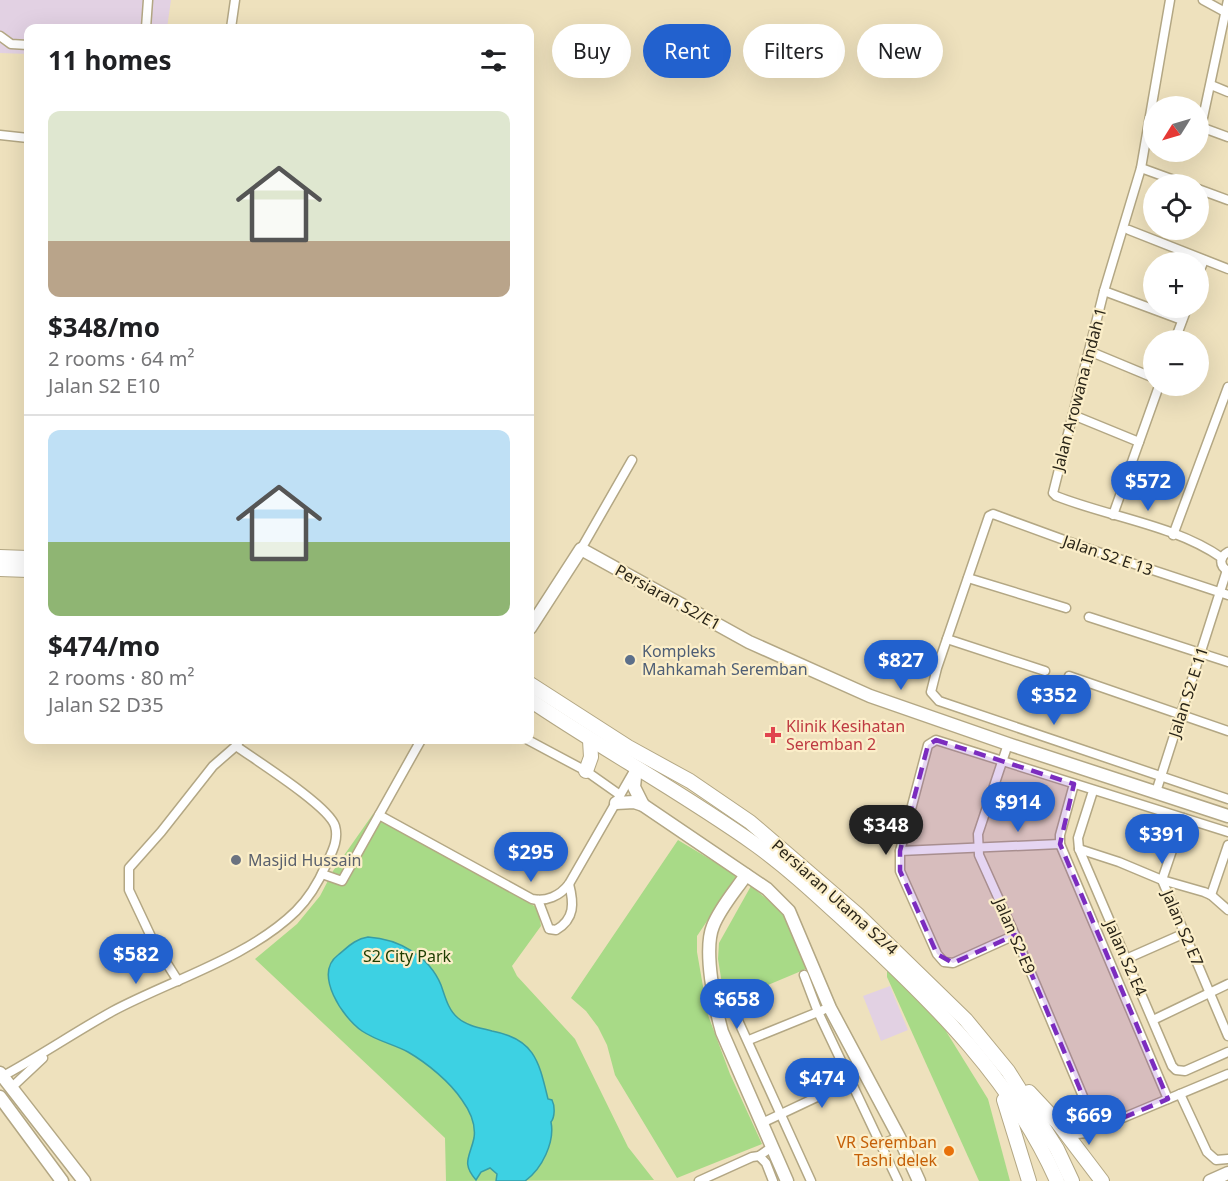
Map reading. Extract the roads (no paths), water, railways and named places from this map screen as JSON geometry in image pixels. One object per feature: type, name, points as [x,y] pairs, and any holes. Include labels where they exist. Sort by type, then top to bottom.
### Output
[{"type":"main road","points":[[0,557],[24,558]]},
{"type":"main road","points":[[0,569],[24,570]]},
{"type":"main road","name":"Persiaran Utama S2/4","points":[[534,687],[628,747],[690,781],[750,822],[857,915],[966,1020],[1072,1181]]},
{"type":"main road","name":"Persiaran Utama S2/4","points":[[534,703],[756,846],[802,882],[912,982],[1003,1075]]},
{"type":"main road","points":[[586,771],[591,757],[590,740]]},
{"type":"main road","points":[[628,747],[636,767]]},
{"type":"main road","points":[[1003,1075],[1058,1123],[1102,1181]]},
{"type":"main road","points":[[1003,1075],[1014,1129],[1029,1181]]},
{"type":"main road","name":"Persiaran Utama S2/4","points":[[1052,1153],[1056,1181]]},
{"type":"street","points":[[146,24],[148,0]]},
{"type":"street","points":[[231,24],[234,0]]},
{"type":"street","name":"Jalan Arowana Indah 1","points":[[1155,96],[1170,0]]},
{"type":"street","points":[[1203,0],[1226,12]]},
{"type":"street","points":[[1208,96],[1225,32],[1228,0]]},
{"type":"street","points":[[0,36],[10,44],[24,45]]},
{"type":"street","points":[[1211,85],[1228,92]]},
{"type":"street","points":[[1209,130],[1228,137]]},
{"type":"street","points":[[0,135],[24,138]]},
{"type":"street","name":"Jalan Arowana Indah 1","points":[[1143,158],[1104,291],[1053,493],[1083,507],[1173,535],[1225,555]]},
{"type":"street","points":[[1141,168],[1158,174]]},
{"type":"street","points":[[1209,193],[1228,200]]},
{"type":"street","points":[[1129,230],[1184,252]]},
{"type":"street","points":[[1209,262],[1228,269]]},
{"type":"street","points":[[1104,291],[1182,320],[1178,330]]},
{"type":"street","points":[[1089,351],[1143,373]]},
{"type":"street","points":[[1173,535],[1228,387]]},
{"type":"street","points":[[1113,515],[1155,396]]},
{"type":"street","points":[[1073,415],[1139,442]]},
{"type":"street","points":[[534,622],[581,549],[632,460]]},
{"type":"street","name":"Jalan S2 E 13","points":[[968,578],[989,516],[993,514],[1224,594]]},
{"type":"street","name":"Persiaran S2/E1","points":[[581,549],[749,642],[870,696],[1228,816]]},
{"type":"street","points":[[1225,555],[1222,564],[1228,570]]},
{"type":"street","name":"Jalan S2 E 11","points":[[1156,792],[1201,653],[1224,594],[1228,570]]},
{"type":"street","points":[[1066,608],[968,578],[931,692],[933,696],[939,701],[1228,799]]},
{"type":"street","points":[[1089,617],[1228,662]]},
{"type":"street","points":[[947,639],[1045,671]]},
{"type":"street","points":[[1069,676],[1228,731]]},
{"type":"street","points":[[1015,935],[953,963],[944,962],[937,954],[900,871],[900,851],[928,745],[932,741],[936,740],[1228,832]]},
{"type":"street","points":[[534,743],[586,771],[618,799],[643,805],[767,889],[789,910],[851,1081],[898,1181]]},
{"type":"street","points":[[178,981],[154,943],[129,890],[129,868],[161,832],[213,766],[237,744]]},
{"type":"street","points":[[84,1181],[1,1076],[52,1049],[112,1011],[178,981],[250,944],[290,916],[304,902],[322,874],[336,840],[332,820],[314,802],[239,744]]},
{"type":"street","points":[[322,874],[342,881],[419,744]]},
{"type":"street","points":[[978,849],[978,834],[1008,744]]},
{"type":"street","points":[[379,814],[532,899],[550,898],[563,892],[569,884],[636,767]]},
{"type":"street","points":[[636,767],[634,787],[643,805]]},
{"type":"street","points":[[1074,784],[1060,835],[1060,844],[1168,1099]]},
{"type":"street","points":[[1093,791],[1077,838],[1079,849],[1119,862],[1162,880],[1211,895],[1228,910]]},
{"type":"street","name":"Jalan S2 E7","points":[[1183,818],[1162,880],[1228,1036]]},
{"type":"street","points":[[900,851],[1060,844]]},
{"type":"street","points":[[1211,895],[1228,845]]},
{"type":"street","name":"Jalan S2 E9","points":[[978,849],[1095,1125]]},
{"type":"street","name":"Jalan S2 E4","points":[[1079,849],[1172,1065],[1176,1070],[1185,1071],[1228,1052]]},
{"type":"street","points":[[746,875],[713,924],[709,950],[716,1013],[722,1032],[787,1181]]},
{"type":"street","points":[[538,900],[549,929],[556,930],[564,926],[572,914],[574,902],[569,884]]},
{"type":"street","points":[[1126,958],[1185,933]]},
{"type":"street","points":[[804,975],[899,1137],[919,1181]]},
{"type":"street","points":[[1153,1020],[1228,984]]},
{"type":"street","points":[[731,1005],[749,1040],[811,1181]]},
{"type":"street","points":[[749,1040],[824,1010]]},
{"type":"street","points":[[52,1049],[0,1096],[62,1181]]},
{"type":"street","points":[[1067,1135],[1087,1133],[1095,1125],[1101,1127],[1228,1074]]},
{"type":"street","points":[[762,1123],[851,1081]]},
{"type":"street","points":[[1180,1094],[1207,1152],[1216,1160],[1228,1159]]},
{"type":"street","points":[[0,1114],[18,1122]]},
{"type":"street","points":[[880,1144],[899,1137]]},
{"type":"street","points":[[699,1181],[759,1156],[772,1147]]},
{"type":"street","points":[[759,1156],[766,1163],[773,1181]]},
{"type":"street","points":[[1210,1181],[1228,1173]]},
{"type":"water","points":[[368,937],[402,945],[421,958],[436,975],[449,1007],[462,1021],[518,1040],[533,1054],[542,1074],[548,1099],[553,1102],[554,1111],[551,1138],[546,1154],[537,1170],[525,1181],[496,1181],[497,1174],[490,1168],[481,1172],[476,1180],[468,1164],[474,1138],[472,1118],[457,1093],[438,1073],[415,1056],[362,1031],[354,1025],[339,1006],[330,984],[331,963],[352,944]]},
{"type":"place","name":"Kompleks Mahkamah Seremban","points":[[630,660]]},
{"type":"place","name":"Klinik Kesihatan Seremban 2","points":[[773,735]]},
{"type":"place","name":"Masjid Hussain","points":[[236,860]]},
{"type":"place","name":"VR Seremban Tashi delek","points":[[949,1151]]},
{"type":"park label","name":"S2 City Park","points":[[407,956]]}]
